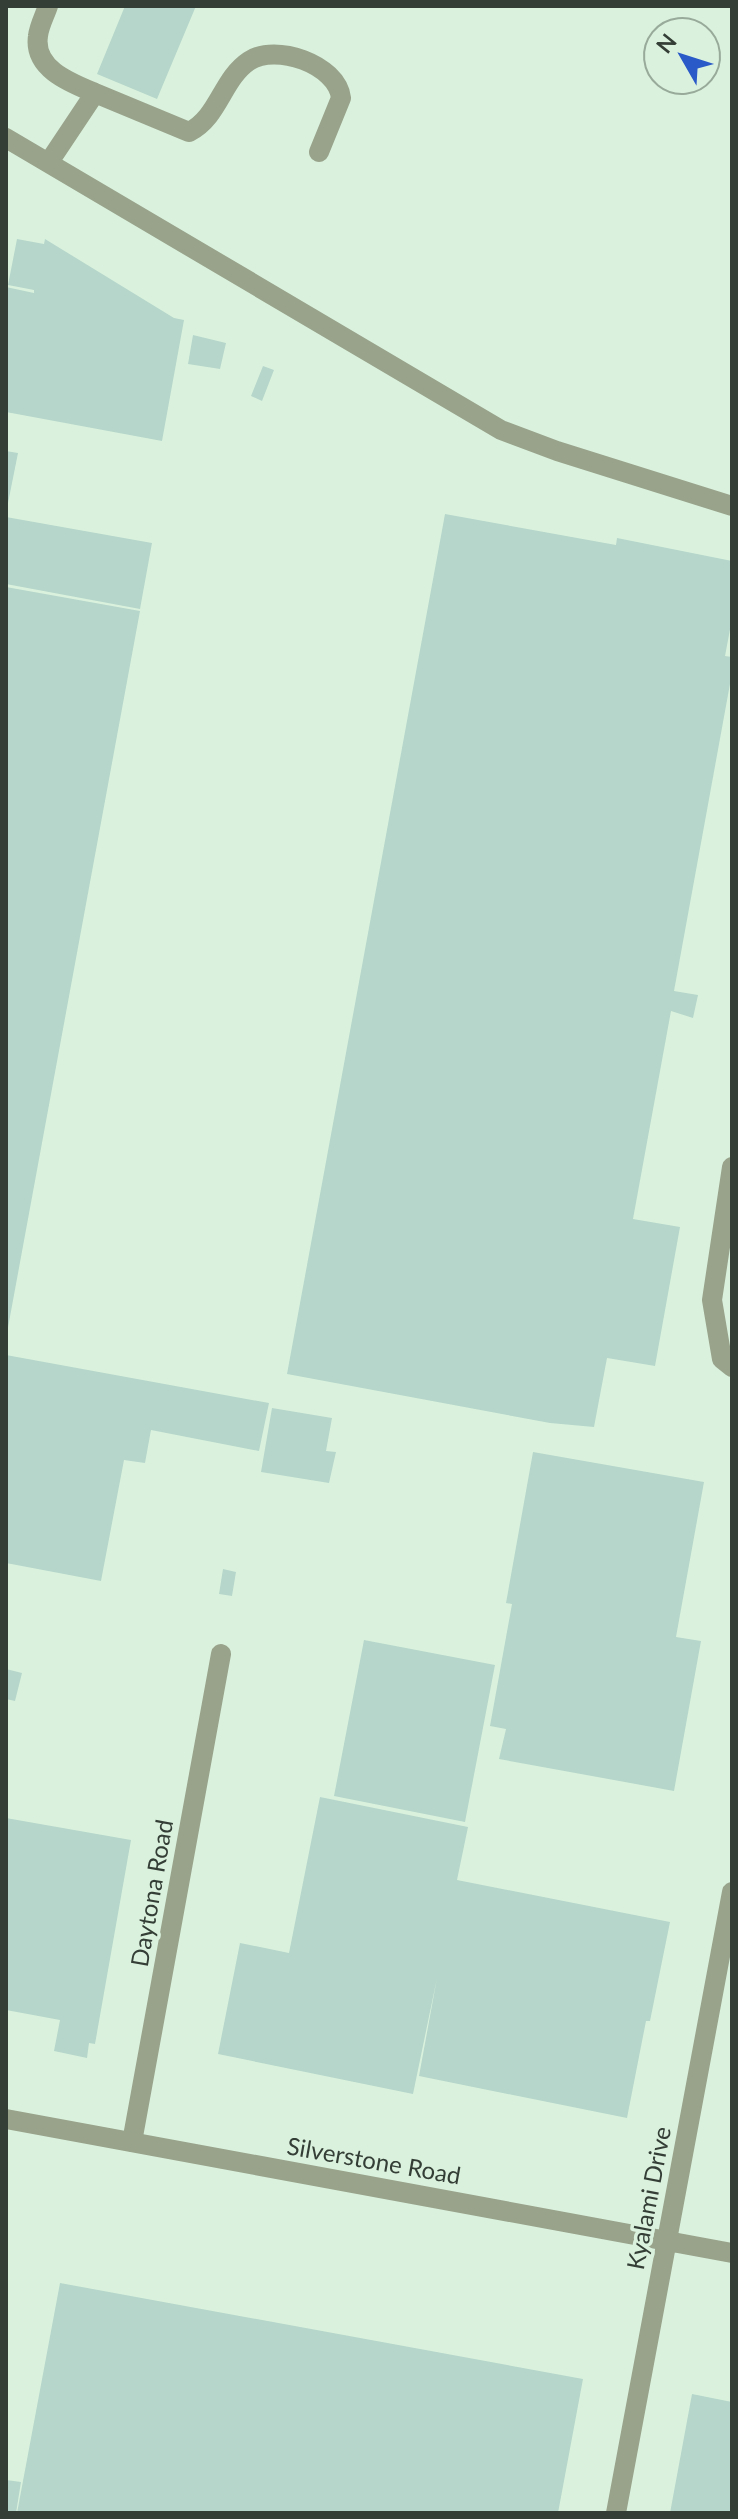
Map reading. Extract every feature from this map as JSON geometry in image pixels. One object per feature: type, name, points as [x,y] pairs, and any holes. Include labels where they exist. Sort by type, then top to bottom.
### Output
[{"type":"street","points":[[48,6],[38,36],[38,52],[46,65],[60,76],[95,93],[182,131],[189,132],[206,121],[238,70],[261,55],[289,55],[322,70],[340,89],[341,98],[319,152]]},
{"type":"street","points":[[49,162],[95,93]]},
{"type":"street","points":[[6,138],[501,430],[557,451],[732,506]]},
{"type":"street","points":[[732,1167],[712,1300],[722,1359],[732,1367]]},
{"type":"street","name":"Daytona Road","points":[[132,2142],[221,1654]]},
{"type":"street","name":"Kyalami Drive","points":[[616,2513],[732,1892]]},
{"type":"street","name":"Silverstone Road","points":[[6,2119],[732,2253]]},
{"type":"building","points":[[125,6],[196,6],[157,99],[97,74]]},
{"type":"building","points":[[17,239],[44,244],[45,239],[174,318],[184,320],[162,441],[6,412],[6,287],[34,293],[34,290],[8,285]]},
{"type":"building","points":[[193,335],[226,343],[220,369],[188,364]]},
{"type":"building","points":[[263,366],[274,370],[262,401],[251,396]]},
{"type":"building","points":[[6,451],[18,453],[7,508],[6,508]]},
{"type":"building","points":[[445,514],[616,545],[617,538],[732,561],[732,619],[725,656],[732,657],[732,673],[674,991],[698,995],[693,1018],[671,1011],[633,1219],[680,1227],[655,1366],[607,1358],[594,1427],[550,1423],[287,1374]]},
{"type":"building","points":[[6,517],[152,543],[140,609],[6,584]]},
{"type":"building","points":[[6,587],[140,611],[7,1333],[6,1333]]},
{"type":"building","points":[[6,1355],[269,1403],[259,1451],[151,1430],[145,1463],[124,1460],[101,1581],[6,1563]]},
{"type":"building","points":[[272,1408],[332,1418],[326,1451],[336,1452],[329,1483],[261,1472]]},
{"type":"building","points":[[533,1452],[704,1482],[676,1637],[701,1641],[674,1791],[499,1759],[506,1729],[490,1726],[512,1604],[506,1603]]},
{"type":"building","points":[[223,1569],[236,1572],[232,1596],[219,1594]]},
{"type":"building","points":[[364,1640],[495,1665],[465,1822],[334,1796]]},
{"type":"building","points":[[6,1669],[22,1673],[15,1701],[6,1699]]},
{"type":"building","points":[[320,1797],[468,1827],[457,1880],[670,1922],[627,2118],[419,2076],[437,1978],[413,2094],[218,2054],[240,1943],[289,1953]]},
{"type":"building","points":[[6,1818],[131,1840],[95,2044],[89,2043],[87,2058],[54,2051],[60,2020],[6,2010]]},
{"type":"building","points":[[60,2283],[583,2379],[558,2513],[17,2513]]},
{"type":"building","points":[[692,2394],[732,2402],[732,2513],[670,2513]]},
{"type":"building","points":[[6,2480],[21,2482],[16,2513],[6,2513]]}]
